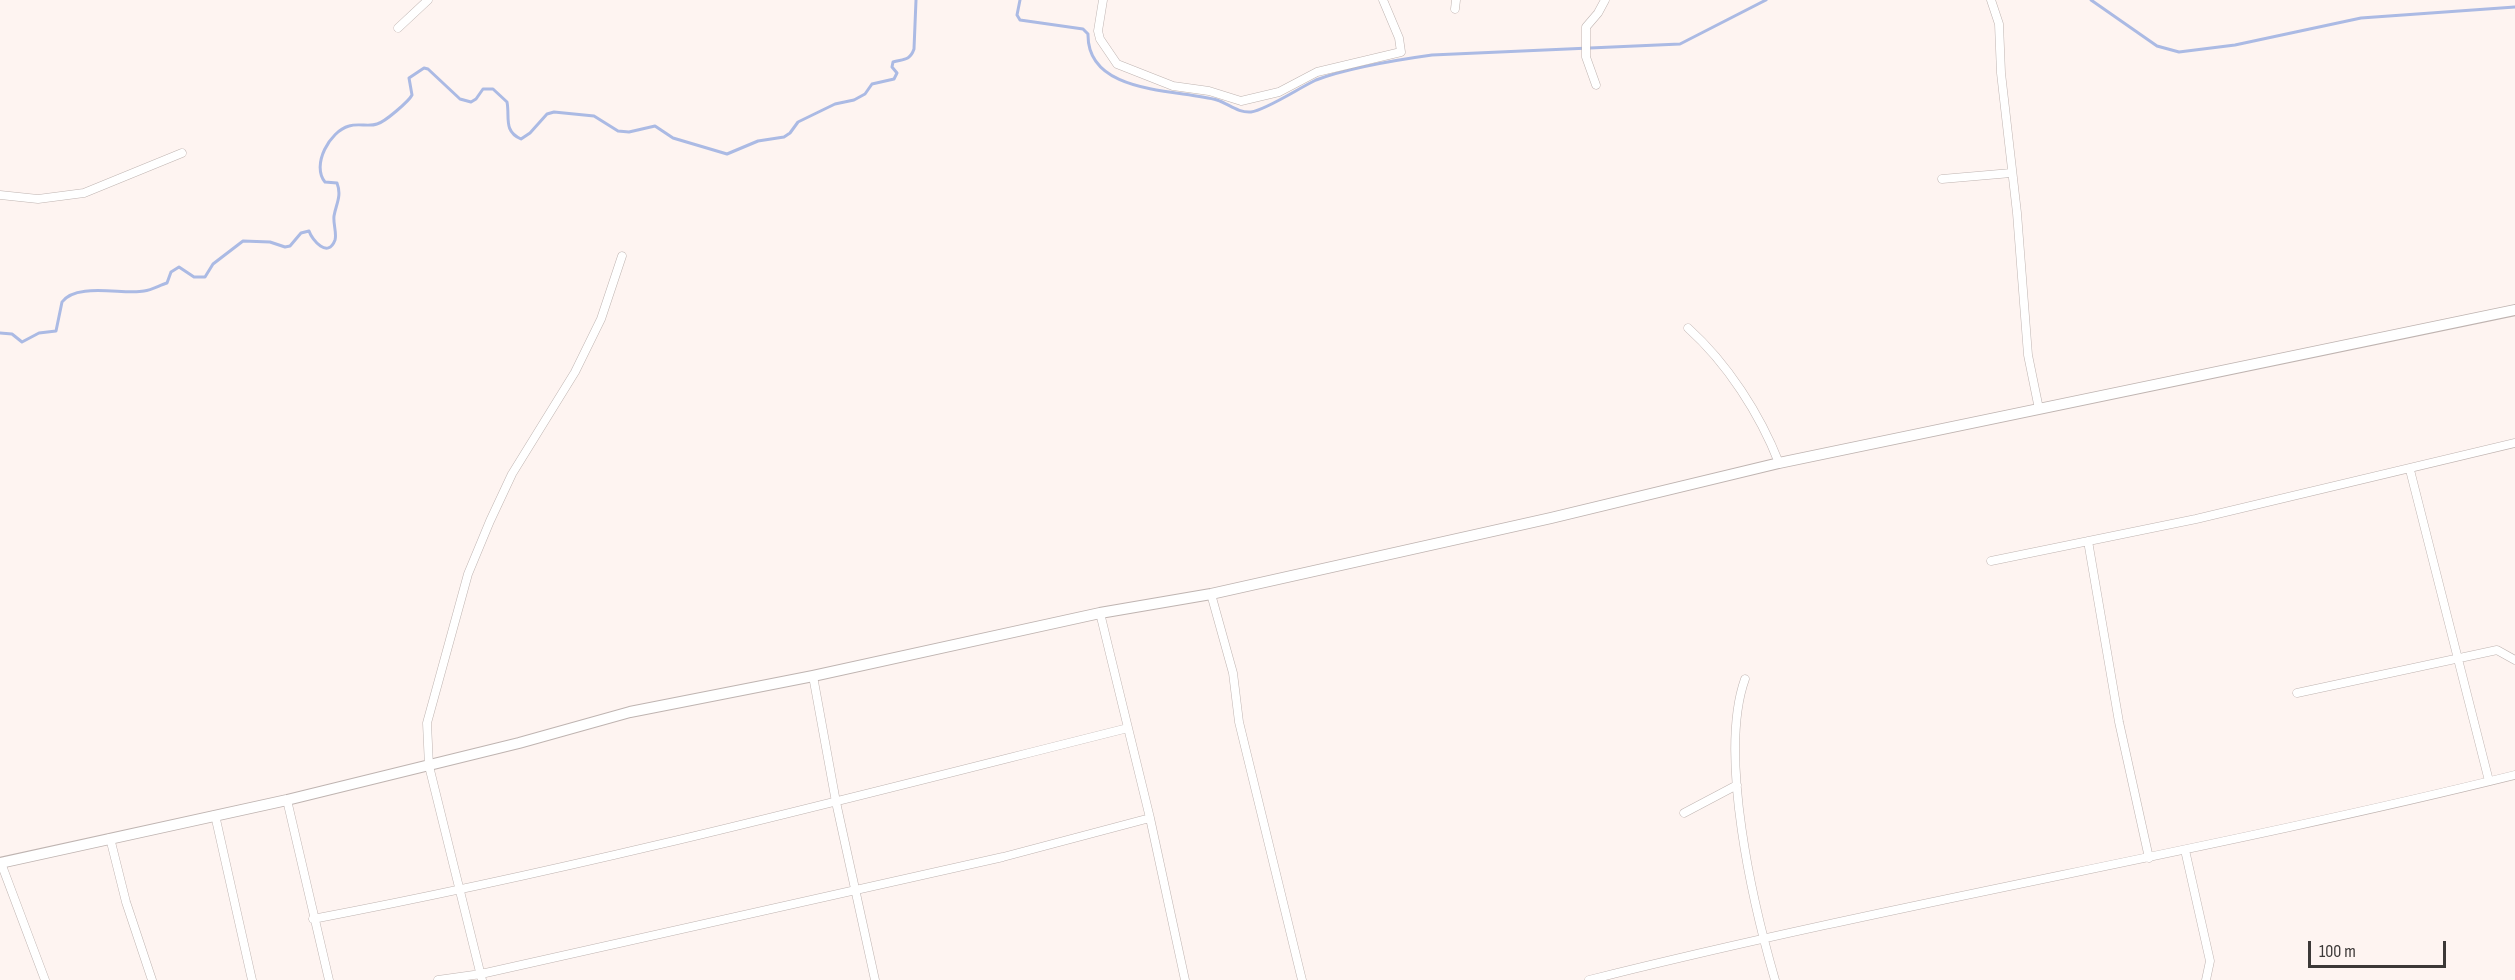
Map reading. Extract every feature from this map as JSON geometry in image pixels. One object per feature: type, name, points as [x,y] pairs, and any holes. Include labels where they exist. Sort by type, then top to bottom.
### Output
[{"type":"street","points":[[398,28],[429,0]]},
{"type":"street","points":[[1103,0],[1098,31],[1100,39],[1112,59],[1123,69],[1173,86],[1209,91],[1244,101],[1278,93],[1317,72],[1401,52],[1400,38],[1383,0]]},
{"type":"street","points":[[1455,9],[1456,0]]},
{"type":"street","points":[[1596,85],[1586,57],[1584,42],[1586,27],[1605,0]]},
{"type":"street","points":[[1991,0],[1999,24],[2001,73],[2008,124],[2011,173],[2018,213],[2028,355],[2039,409]]},
{"type":"street","points":[[0,195],[38,199],[84,193],[182,153]]},
{"type":"street","points":[[1942,179],[2011,173]]},
{"type":"street","points":[[481,977],[462,891],[429,766],[427,723],[468,574],[512,474],[575,372],[601,319],[622,256]]},
{"type":"street","points":[[45,980],[0,863],[287,800],[429,766],[624,714],[1101,614],[1211,594],[1563,515],[1779,463],[2515,310]]},
{"type":"street","points":[[1688,328],[1717,359],[1768,435],[1779,463]]},
{"type":"street","points":[[1991,561],[2410,470],[2515,443]]},
{"type":"street","points":[[2410,470],[2489,781]]},
{"type":"street","points":[[2088,541],[2119,722],[2149,858]]},
{"type":"street","points":[[1211,594],[1233,673],[1239,722],[1302,980]]},
{"type":"street","points":[[1101,614],[1150,818],[1185,980]]},
{"type":"street","points":[[2297,693],[2497,650],[2515,660]]},
{"type":"street","points":[[813,676],[854,889],[876,980]]},
{"type":"street","points":[[1745,679],[1739,695],[1735,732],[1737,785],[1749,874],[1775,980]]},
{"type":"street","points":[[313,919],[462,891],[836,802],[1128,728]]},
{"type":"street","points":[[1589,980],[1990,888],[2149,858],[2379,808],[2515,775]]},
{"type":"street","points":[[1684,813],[1737,785]]},
{"type":"street","points":[[287,800],[329,980]]},
{"type":"street","points":[[215,815],[252,980]]},
{"type":"street","points":[[438,980],[481,977],[854,889],[1003,857],[1150,818]]},
{"type":"street","points":[[110,838],[126,902],[152,980]]},
{"type":"street","points":[[2185,850],[2210,962],[2209,976],[2206,980]]},
{"type":"waterway","points":[[0,333],[12,334],[22,342],[39,333],[56,331],[62,302],[78,292],[147,290],[167,283],[171,272],[179,267],[194,277],[205,277],[213,264],[243,241],[270,242],[285,247],[290,246],[301,233],[309,231],[320,246],[328,248],[335,240],[334,216],[339,192],[337,183],[325,182],[321,175],[321,158],[329,141],[342,129],[352,125],[377,124],[396,111],[412,95],[409,78],[424,68],[428,69],[460,99],[471,102],[483,89],[493,89],[507,102],[509,128],[515,136],[521,139],[530,133],[547,114],[554,112],[594,116],[618,131],[629,132],[655,126],[673,138],[727,154],[758,141],[784,137],[798,122],[835,104],[854,100],[865,94],[872,84],[894,79],[897,73],[892,67],[893,62],[908,58],[914,49],[916,0]]},
{"type":"waterway","points":[[1020,0],[1017,15],[1020,20],[1083,29],[1088,34],[1092,54],[1102,68],[1118,79],[1137,86],[1217,100],[1246,112],[1265,107],[1329,75],[1403,59],[1432,55],[1680,44],[1766,0]]},
{"type":"waterway","points":[[2091,0],[2157,46],[2179,52],[2235,45],[2361,18],[2515,7]]}]
